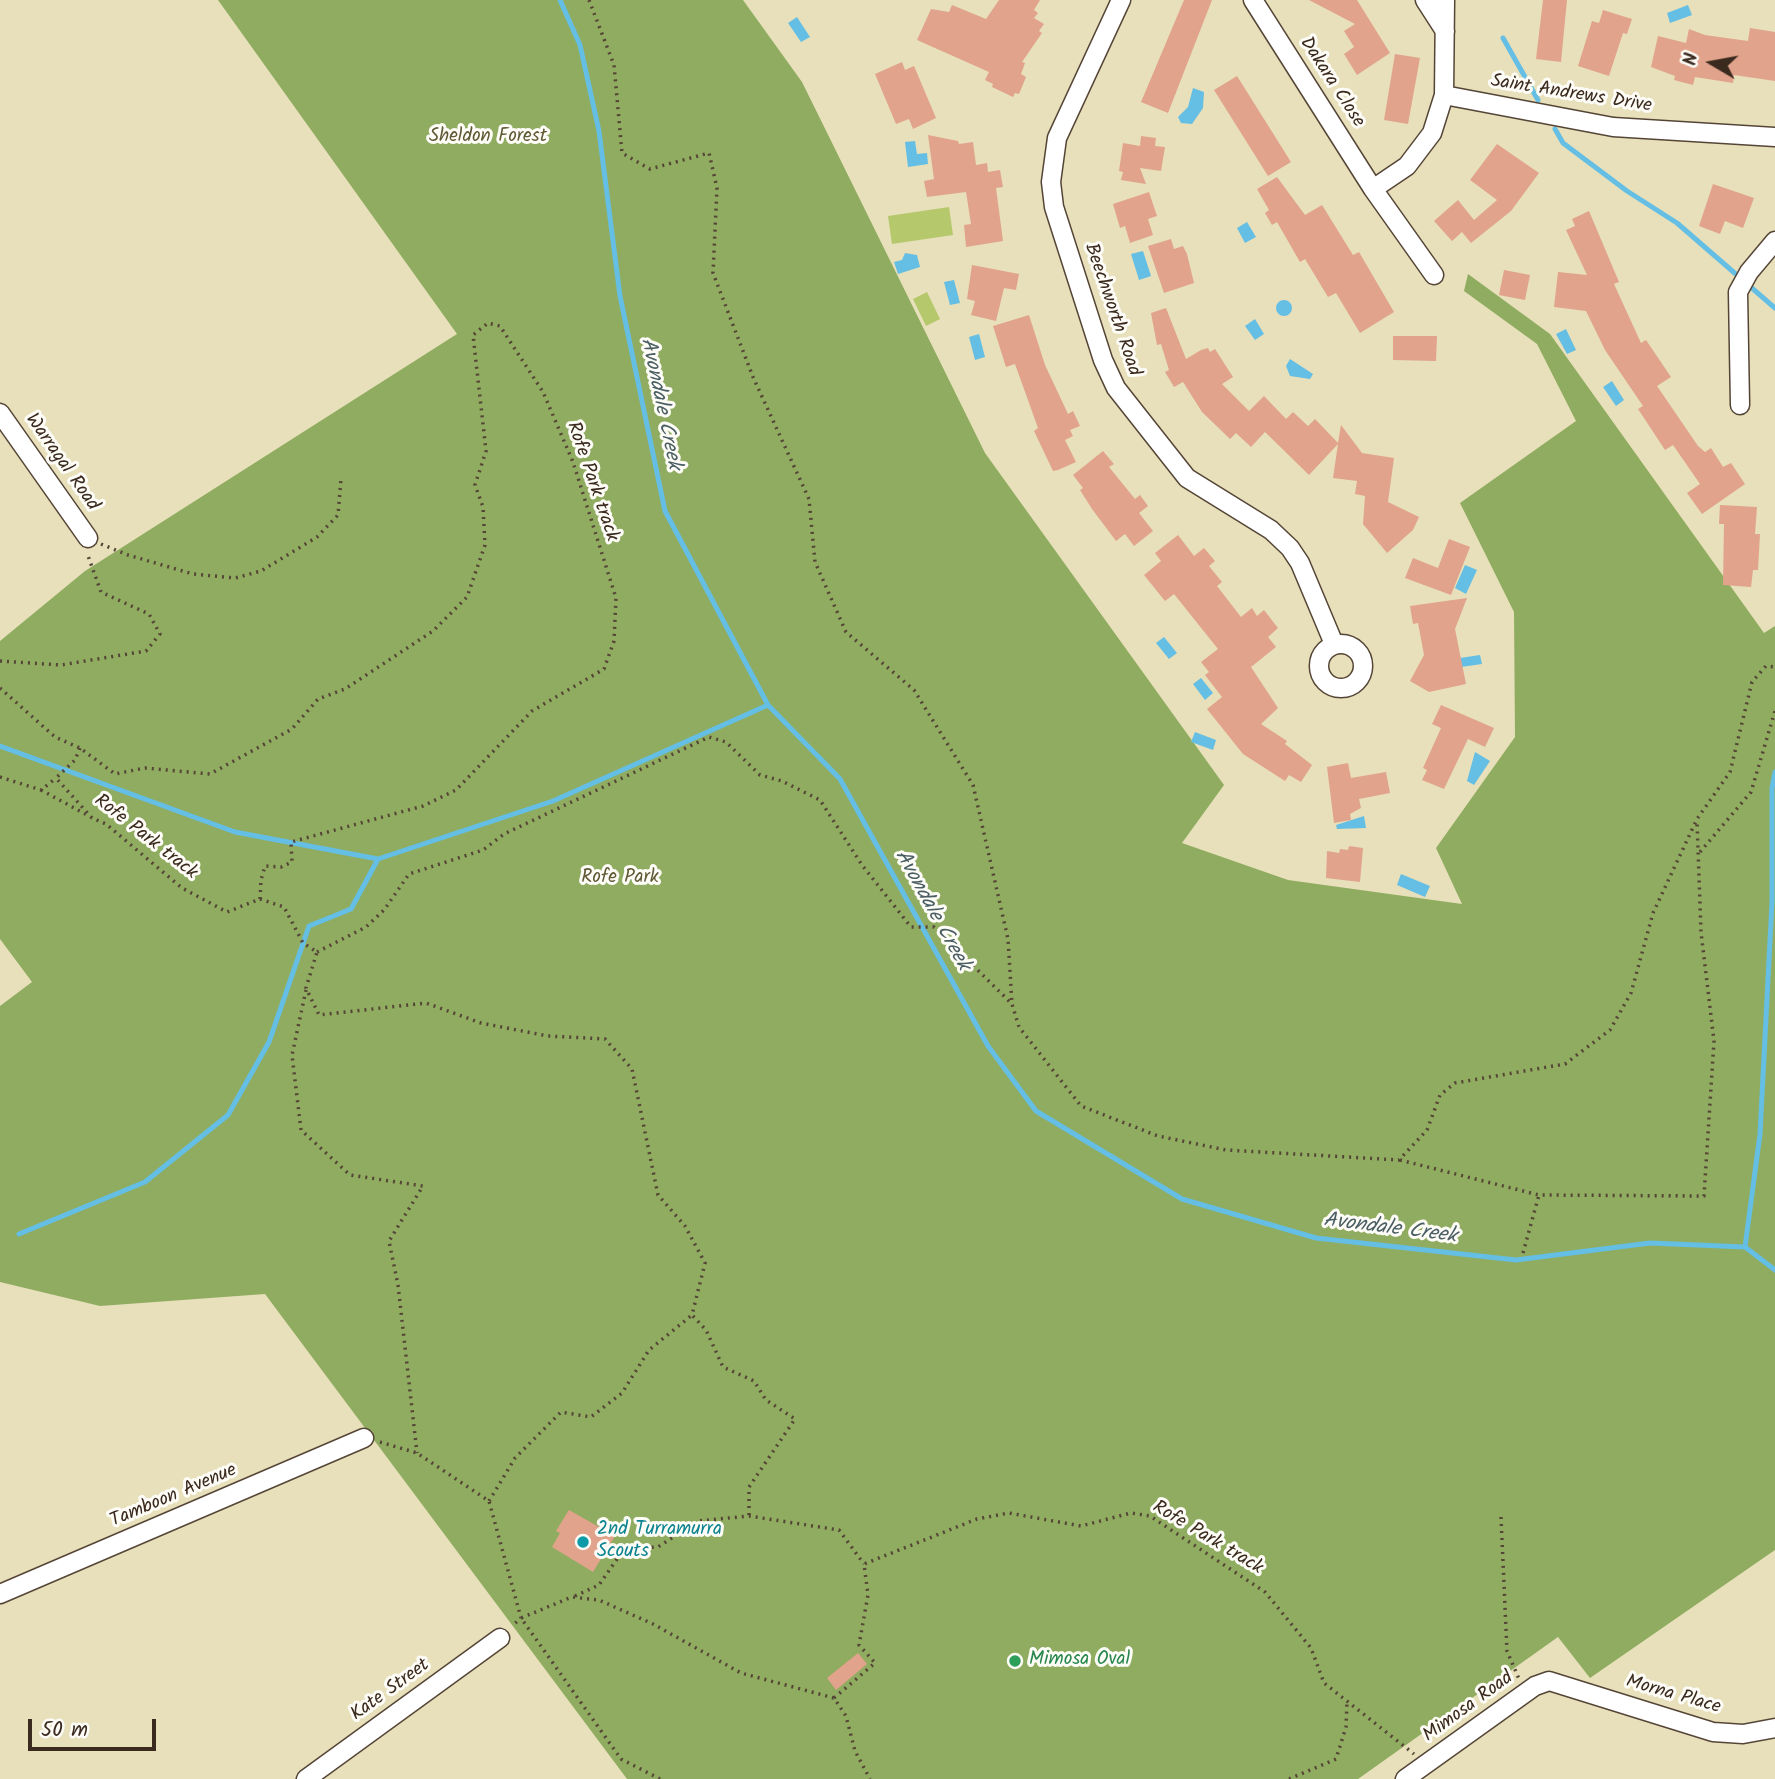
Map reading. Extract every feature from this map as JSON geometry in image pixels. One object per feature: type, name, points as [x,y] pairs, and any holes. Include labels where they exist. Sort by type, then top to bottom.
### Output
[{"type":"street","name":"Beechworth Road","points":[[1121,0],[1058,138],[1051,182],[1054,207],[1103,360],[1116,388],[1187,478],[1271,530],[1290,548],[1300,563],[1334,644]]},
{"type":"street","name":"Dakara Close","points":[[1253,0],[1373,188],[1434,275]]},
{"type":"street","points":[[1425,0],[1444,32]]},
{"type":"street","points":[[1373,188],[1407,166],[1432,133],[1444,95],[1445,0]]},
{"type":"street","name":"Saint Andrews Drive","points":[[1444,95],[1613,127],[1775,137]]},
{"type":"street","points":[[1740,405],[1738,292],[1749,272],[1775,241]]},
{"type":"street","name":"Warragal Road","points":[[0,413],[88,538]]},
{"type":"street","name":"Tamboon Avenue","points":[[0,1594],[364,1438]]},
{"type":"street","name":"Kate Street","points":[[306,1779],[500,1637]]},
{"type":"street","name":"Mimosa Road","points":[[1405,1779],[1544,1682],[1561,1684]]},
{"type":"street","name":"Morna Place","points":[[1561,1684],[1713,1732],[1743,1734],[1775,1728]]},
{"type":"path","points":[[589,0],[614,65],[622,153],[650,169],[709,153],[717,188],[713,273],[753,377],[809,499],[815,562],[846,632],[914,690],[973,785],[1008,939],[1012,1004],[1019,1027],[1081,1106],[1158,1136],[1226,1150],[1399,1160],[1539,1195],[1704,1196],[1714,1041],[1701,932],[1697,819]]},
{"type":"path","name":"Rofe Park track","points":[[0,688],[55,737],[80,748],[115,774],[145,768],[210,775],[292,729],[318,699],[345,689],[442,623],[467,597],[485,545],[482,508],[475,485],[486,451],[473,335],[488,323],[500,327],[543,392],[573,462],[616,598],[614,641],[604,669],[532,711],[456,790],[423,806],[291,842],[292,862],[281,867],[265,866],[260,900],[228,912],[181,888],[106,824],[92,818],[56,778]]},
{"type":"path","points":[[0,661],[61,665],[146,651],[160,634],[149,614],[101,592],[83,546],[88,538],[128,555],[193,574],[235,578],[261,571],[317,537],[338,515],[341,479]]},
{"type":"path","points":[[1399,1160],[1427,1130],[1440,1095],[1455,1083],[1565,1064],[1610,1030],[1631,993],[1653,913],[1697,819],[1730,772],[1752,682],[1766,666],[1775,667]]},
{"type":"path","points":[[1698,853],[1751,792],[1775,711]]},
{"type":"path","points":[[417,1453],[398,1285],[389,1241],[422,1185],[350,1175],[301,1130],[292,1055],[306,988],[317,952],[366,927],[384,910],[409,874],[482,850],[504,834],[709,737],[726,743],[760,775],[820,800],[862,865],[911,927],[934,927],[1012,1004]]},
{"type":"path","points":[[41,790],[75,760],[80,748]]},
{"type":"path","points":[[0,777],[41,790],[92,818]]},
{"type":"path","points":[[260,900],[285,907],[303,943],[317,952]]},
{"type":"path","points":[[306,988],[319,1015],[426,1003],[495,1026],[548,1036],[605,1039],[632,1069],[658,1195],[685,1226],[705,1263],[692,1315],[649,1350],[622,1393],[591,1417],[561,1412],[515,1458],[489,1501]]},
{"type":"path","points":[[1522,1253],[1539,1195]]},
{"type":"path","points":[[692,1315],[706,1330],[723,1367],[754,1381],[766,1400],[795,1419],[782,1442],[765,1459],[750,1487],[749,1516]]},
{"type":"path","points":[[364,1438],[417,1453],[489,1501],[521,1618],[621,1759],[660,1779]]},
{"type":"path","name":"Rofe Park track","points":[[864,1564],[905,1550],[941,1531],[1009,1513],[1081,1526],[1131,1513],[1150,1516],[1265,1592],[1311,1648],[1324,1683],[1427,1764]]},
{"type":"path","points":[[500,1637],[521,1618],[599,1586],[624,1549],[658,1547],[675,1539],[698,1521],[749,1516],[839,1530],[864,1564],[868,1595],[859,1645],[875,1663],[834,1698]]},
{"type":"path","points":[[1502,1517],[1507,1651],[1526,1693]]},
{"type":"path","points":[[572,1597],[599,1601],[642,1620],[741,1673],[834,1698],[846,1716],[855,1751],[870,1779]]},
{"type":"path","points":[[1289,1779],[1336,1759],[1346,1727],[1347,1701]]},
{"type":"green space","name":"Rofe Park","points":[[218,0],[743,0],[802,82],[985,453],[1224,785],[1182,843],[1288,880],[1462,904],[1436,848],[1515,737],[1514,612],[1460,503],[1576,421],[1537,344],[1464,291],[1468,274],[1550,334],[1764,633],[1775,626],[1775,1550],[1590,1678],[1558,1637],[1358,1779],[627,1779],[265,1294],[100,1306],[0,1282],[0,1006],[32,982],[0,939],[0,641],[85,571],[457,334]]},
{"type":"green space","points":[[949,207],[953,235],[892,244],[888,216]]},
{"type":"green space","points":[[927,292],[940,319],[926,326],[913,299]]},
{"type":"water","points":[[1688,5],[1692,15],[1670,23],[1667,13]]},
{"type":"water","points":[[797,17],[810,37],[801,42],[788,23]]},
{"type":"water","points":[[1193,88],[1204,92],[1203,108],[1192,124],[1181,123],[1178,117],[1188,107]]},
{"type":"water","points":[[915,141],[917,154],[927,153],[928,164],[908,167],[905,142]]},
{"type":"water","points":[[1247,222],[1256,237],[1245,243],[1237,228]]},
{"type":"water","points":[[1143,251],[1151,276],[1139,280],[1131,254]]},
{"type":"water","points":[[905,253],[917,255],[920,267],[898,274],[894,262],[902,260]]},
{"type":"water","points":[[954,280],[960,303],[950,305],[944,282]]},
{"type":"water","points":[[1284,300],[1290,302],[1290,314],[1284,316],[1278,314],[1276,308],[1278,302]]},
{"type":"water","points":[[1255,319],[1264,334],[1255,340],[1245,326]]},
{"type":"water","points":[[1566,329],[1576,350],[1567,354],[1556,334]]},
{"type":"water","points":[[979,334],[985,357],[975,360],[969,337]]},
{"type":"water","points":[[1290,359],[1313,374],[1310,379],[1290,376],[1286,366]]},
{"type":"water","points":[[1612,381],[1624,400],[1616,406],[1603,387]]},
{"type":"water","points":[[1465,565],[1477,570],[1466,594],[1455,588]]},
{"type":"water","points":[[1164,637],[1177,653],[1169,659],[1156,643]]},
{"type":"water","points":[[1480,655],[1482,664],[1461,667],[1460,658]]},
{"type":"water","points":[[1201,678],[1213,693],[1205,700],[1193,684]]},
{"type":"water","points":[[1195,732],[1216,740],[1213,750],[1191,742]]},
{"type":"water","points":[[1475,752],[1490,761],[1474,785],[1467,781]]},
{"type":"water","points":[[1364,816],[1366,828],[1337,829],[1336,825]]},
{"type":"water","points":[[1401,874],[1430,886],[1425,897],[1397,885]]},
{"type":"building","points":[[999,0],[1040,0],[1034,10],[1038,13],[1034,18],[1044,24],[1039,31],[1042,33],[1022,62],[1025,63],[1021,74],[1026,77],[1019,94],[1015,93],[1013,97],[992,87],[993,84],[985,80],[989,72],[917,40],[931,9],[949,12],[952,5],[986,19]]},
{"type":"building","points":[[1184,0],[1212,0],[1168,113],[1141,102]]},
{"type":"building","points":[[1309,0],[1357,0],[1390,53],[1357,75],[1344,54],[1354,47],[1344,31],[1355,24]]},
{"type":"building","points":[[1543,0],[1567,0],[1561,62],[1536,59]]},
{"type":"building","points":[[1603,10],[1632,19],[1627,34],[1623,33],[1609,76],[1578,66],[1592,21],[1599,23]]},
{"type":"building","points":[[1750,28],[1775,32],[1775,81],[1734,75],[1733,83],[1695,77],[1693,85],[1674,80],[1675,76],[1651,67],[1658,36],[1686,43],[1689,29],[1705,35],[1748,41]]},
{"type":"building","points":[[1395,54],[1420,58],[1408,124],[1384,120]]},
{"type":"building","points":[[902,62],[905,70],[914,66],[936,118],[913,129],[909,119],[896,124],[875,74]]},
{"type":"building","points":[[1237,76],[1291,162],[1268,176],[1214,90]]},
{"type":"building","points":[[928,135],[958,141],[959,144],[973,142],[976,165],[987,163],[988,172],[1000,170],[1003,187],[996,188],[1003,241],[966,247],[964,225],[971,224],[966,192],[927,197],[924,181],[934,179]]},
{"type":"building","points":[[1141,136],[1156,138],[1155,146],[1165,147],[1161,171],[1140,168],[1146,184],[1121,180],[1123,172],[1119,171],[1123,143],[1140,146]]},
{"type":"building","points":[[1497,144],[1539,173],[1511,211],[1471,243],[1462,232],[1452,241],[1434,221],[1458,200],[1474,220],[1497,200],[1470,180]]},
{"type":"building","points":[[1277,177],[1305,215],[1322,205],[1353,255],[1359,252],[1394,312],[1360,333],[1336,293],[1328,297],[1305,259],[1300,262],[1277,222],[1272,225],[1265,213],[1269,210],[1257,189]]},
{"type":"building","points":[[1713,184],[1754,198],[1743,228],[1725,221],[1720,234],[1699,226]]},
{"type":"building","points":[[1149,192],[1157,216],[1148,219],[1153,235],[1130,243],[1125,226],[1120,228],[1113,204]]},
{"type":"building","points":[[1589,211],[1619,282],[1614,284],[1641,343],[1646,340],[1671,377],[1657,386],[1698,446],[1705,452],[1711,448],[1723,467],[1731,463],[1745,484],[1702,514],[1687,493],[1700,484],[1673,445],[1665,450],[1638,409],[1643,406],[1605,350],[1586,311],[1554,307],[1558,272],[1587,275],[1566,230],[1575,226],[1572,219]]},
{"type":"building","points":[[1171,239],[1174,249],[1183,246],[1194,283],[1164,293],[1148,246]]},
{"type":"building","points":[[972,265],[1019,274],[1016,290],[1004,288],[996,321],[971,315],[975,301],[967,299]]},
{"type":"building","points":[[1504,270],[1530,275],[1525,300],[1499,295]]},
{"type":"building","points":[[1166,308],[1186,359],[1201,350],[1208,348],[1210,352],[1215,349],[1233,377],[1222,384],[1249,411],[1264,396],[1286,419],[1293,412],[1308,426],[1315,419],[1338,443],[1341,425],[1362,453],[1394,458],[1388,502],[1419,517],[1413,530],[1387,553],[1363,524],[1365,496],[1355,494],[1357,481],[1333,478],[1338,444],[1309,475],[1265,432],[1251,447],[1236,433],[1230,439],[1202,412],[1183,382],[1174,387],[1165,372],[1169,370],[1161,344],[1157,345],[1151,313]]},
{"type":"building","points":[[1029,315],[1045,365],[1068,414],[1073,411],[1080,426],[1070,430],[1073,436],[1065,440],[1076,462],[1053,471],[1034,431],[1038,428],[1015,364],[1006,367],[993,326]]},
{"type":"building","points":[[1393,336],[1437,336],[1436,361],[1393,360]]},
{"type":"building","points":[[1103,451],[1114,464],[1109,467],[1135,499],[1140,495],[1148,506],[1139,513],[1153,531],[1134,546],[1125,534],[1116,541],[1092,509],[1080,490],[1083,488],[1073,475]]},
{"type":"building","points":[[1720,505],[1757,507],[1755,534],[1760,534],[1758,570],[1753,570],[1751,587],[1723,585],[1724,524],[1719,524]]},
{"type":"building","points":[[1178,535],[1194,556],[1204,548],[1215,561],[1209,566],[1222,582],[1217,586],[1241,617],[1252,608],[1257,616],[1264,610],[1278,628],[1268,637],[1276,647],[1251,667],[1278,708],[1261,724],[1287,741],[1285,744],[1312,765],[1301,782],[1289,775],[1285,781],[1243,754],[1207,709],[1222,697],[1205,675],[1209,672],[1201,662],[1218,649],[1174,594],[1165,601],[1144,575],[1161,561],[1155,553]]},
{"type":"building","points":[[1449,539],[1470,547],[1451,595],[1405,578],[1413,558],[1438,568]]},
{"type":"building","points":[[1467,598],[1455,629],[1466,684],[1429,692],[1410,681],[1424,655],[1418,623],[1413,624],[1410,606]]},
{"type":"building","points":[[1441,705],[1494,728],[1485,747],[1468,739],[1444,789],[1422,780],[1427,770],[1423,768],[1441,728],[1432,724]]},
{"type":"building","points":[[1348,763],[1351,778],[1386,772],[1390,793],[1359,799],[1361,808],[1350,814],[1351,820],[1334,823],[1327,767]]},
{"type":"building","points":[[1349,846],[1363,848],[1360,882],[1326,878],[1327,851],[1339,853],[1340,849],[1348,850]]},
{"type":"building","name":"2nd Turramurra Scouts","points":[[569,1510],[615,1536],[593,1572],[552,1547],[560,1533],[556,1531]]},
{"type":"building","points":[[858,1653],[867,1664],[836,1690],[827,1678]]},
{"type":"waterway","name":"Avondale Creek","points":[[560,0],[580,45],[599,131],[620,296],[665,511],[768,705],[840,779],[988,1046],[1036,1111],[1182,1199],[1316,1238],[1516,1260],[1650,1243],[1745,1247],[1775,1270]]},
{"type":"waterway","points":[[1503,38],[1538,100]]},
{"type":"waterway","points":[[1555,129],[1563,143],[1627,191],[1677,223],[1775,308]]},
{"type":"waterway","points":[[19,1234],[145,1182],[228,1115],[269,1042],[309,926],[351,909],[378,859],[553,801],[768,705]]},
{"type":"waterway","points":[[0,746],[235,832],[378,859]]},
{"type":"waterway","points":[[1745,1247],[1760,1134],[1772,902],[1772,788],[1775,772]]},
{"type":"place","name":"2nd Turramurra Scouts","points":[[583,1542]]},
{"type":"place","name":"Mimosa Oval","points":[[1015,1661]]},
{"type":"park label","name":"Sheldon Forest","points":[[488,138]]}]
